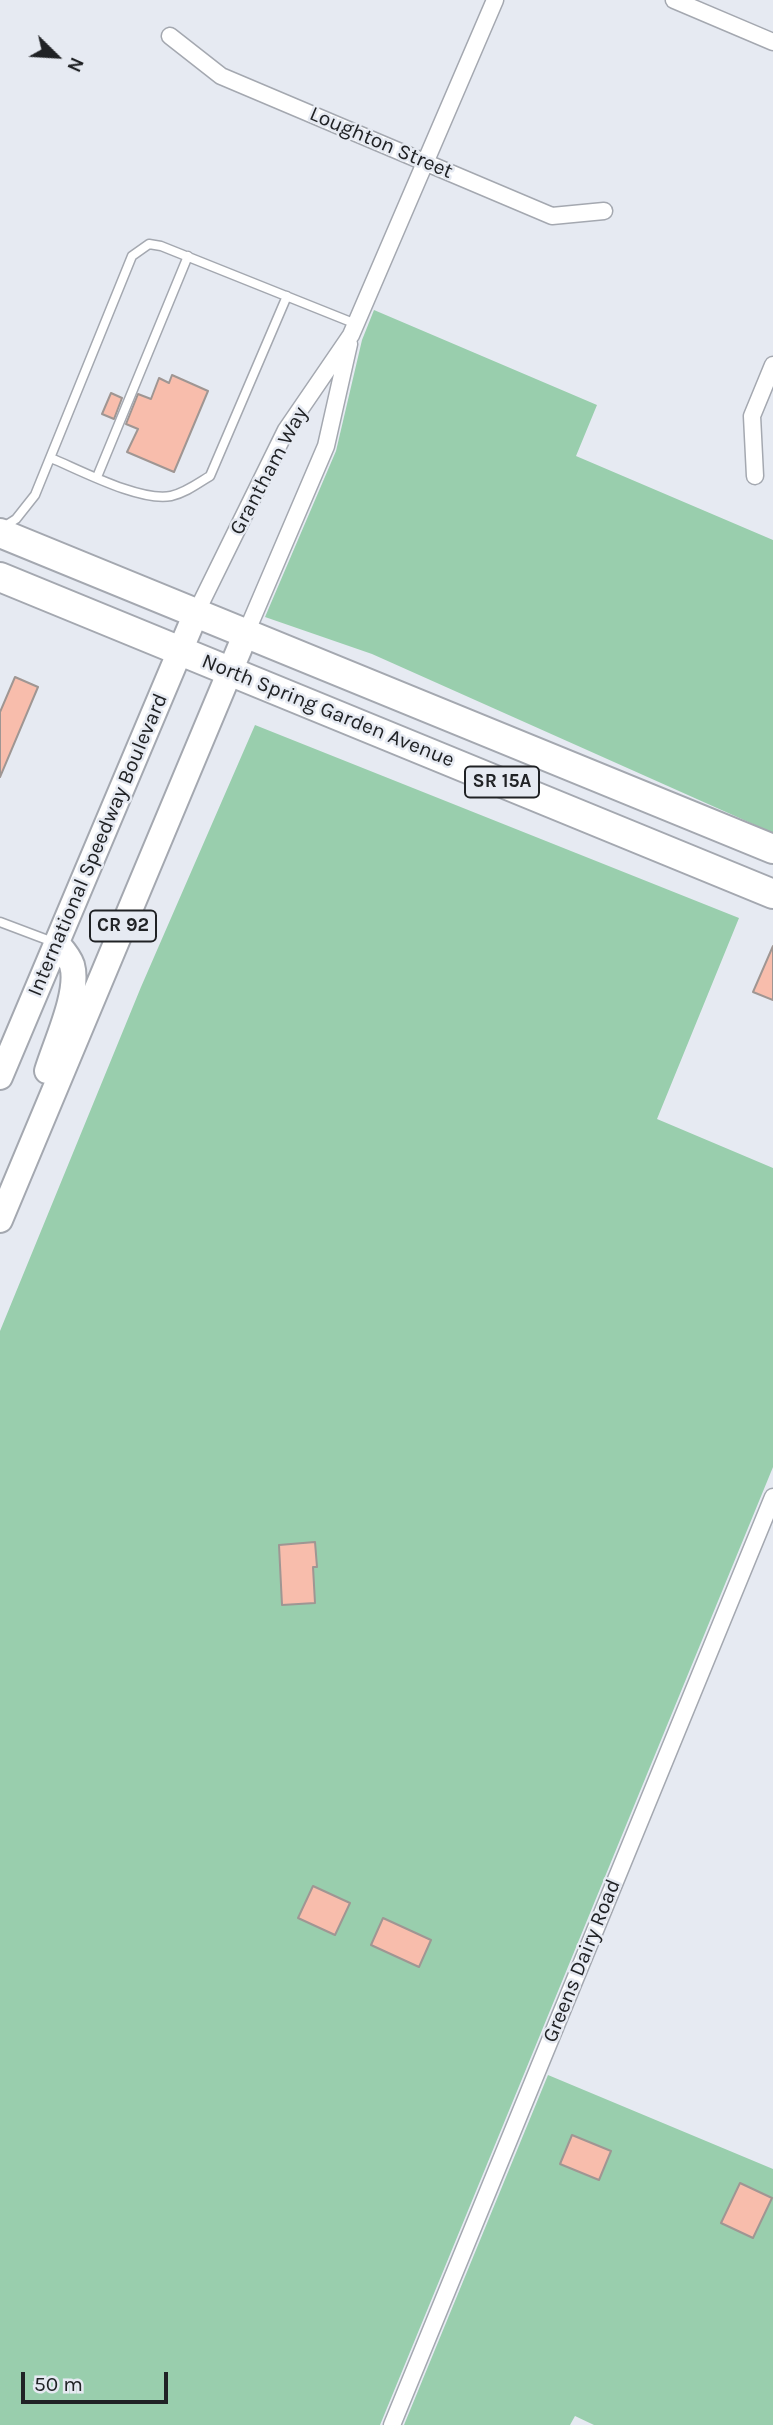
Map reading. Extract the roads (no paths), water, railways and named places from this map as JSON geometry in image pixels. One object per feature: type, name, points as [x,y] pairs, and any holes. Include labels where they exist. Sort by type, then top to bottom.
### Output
[{"type":"highway","name":"North Spring Garden Avenue","points":[[0,532],[773,849]]},
{"type":"highway","name":"North Spring Garden Avenue","points":[[0,576],[773,894]]},
{"type":"main road","name":"International Speedway Boulevard","points":[[0,1077],[197,614]]},
{"type":"main road","name":"CR 92","points":[[0,1217],[246,633]]},
{"type":"main road","points":[[0,1217],[73,989],[73,967],[66,952],[57,943]]},
{"type":"street","name":"Grantham Way","points":[[246,633],[326,446],[354,329],[495,0]]},
{"type":"street","points":[[674,0],[773,42]]},
{"type":"street","name":"Loughton Street","points":[[170,36],[221,76],[552,216],[604,211]]},
{"type":"street","name":"Grantham Way","points":[[197,614],[286,430],[354,329]]},
{"type":"street","points":[[755,476],[752,416],[773,365]]},
{"type":"street","name":"Greens Dairy Road","points":[[392,2425],[773,1497]]},
{"type":"lane","points":[[0,532],[16,519],[35,495],[132,256],[149,244],[162,246],[287,296],[354,329]]},
{"type":"lane","points":[[97,477],[188,256]]},
{"type":"lane","points":[[51,458],[142,495],[168,497],[188,490],[210,476],[287,296]]},
{"type":"lane","points":[[0,922],[57,943]]}]
